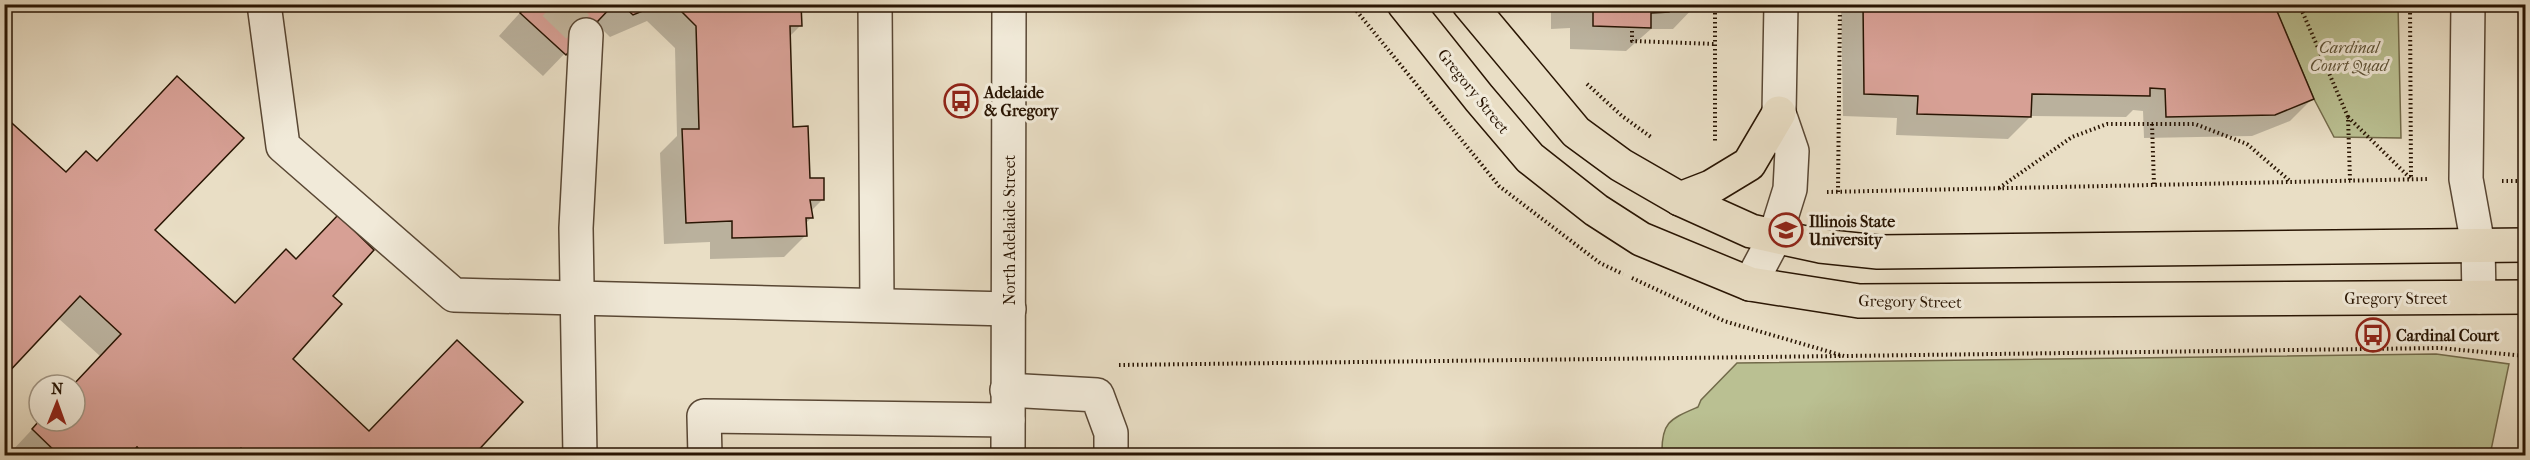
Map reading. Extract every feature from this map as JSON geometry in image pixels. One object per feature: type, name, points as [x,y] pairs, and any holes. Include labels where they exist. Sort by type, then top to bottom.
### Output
[{"type":"main road","name":"Gregory Street","points":[[1404,4],[1530,158],[1572,192],[1641,239],[1750,284],[1859,301],[2526,297]]},
{"type":"main road","points":[[1469,4],[1576,132],[1621,165],[1680,199],[1751,231],[1775,237],[1820,246],[1878,252],[2526,245]]},
{"type":"main road","points":[[1680,199],[1711,187],[1749,164],[1779,113]]},
{"type":"street","points":[[264,4],[283,146],[454,295],[1009,309]]},
{"type":"street","points":[[875,4],[877,305]]},
{"type":"street","name":"North Adelaide Street","points":[[1008,456],[1009,4]]},
{"type":"street","points":[[1750,284],[1775,237],[1790,189],[1792,151],[1779,113],[1781,4]]},
{"type":"street","points":[[2468,4],[2466,178],[2478,245],[2479,297]]},
{"type":"street","points":[[580,456],[576,228],[586,35]]},
{"type":"street","points":[[705,456],[704,416],[1007,405],[1097,395],[1111,433],[1111,456]]},
{"type":"path","points":[[1715,4],[1715,152],[1701,165],[1731,175]]},
{"type":"path","points":[[1838,192],[1840,4]]},
{"type":"path","points":[[2299,4],[2348,117],[2350,180]]},
{"type":"path","points":[[2410,4],[2411,179]]},
{"type":"path","points":[[1632,31],[1632,41],[1715,44]]},
{"type":"path","points":[[1581,78],[1622,116],[1656,140]]},
{"type":"path","points":[[2348,117],[2411,179]]},
{"type":"path","points":[[1998,189],[2072,137],[2106,124],[2195,124],[2247,144],[2290,181]]},
{"type":"path","points":[[2152,124],[2154,185]]},
{"type":"path","points":[[1790,189],[1838,192],[2466,178]]},
{"type":"path","points":[[2499,181],[2526,182]]},
{"type":"path","points":[[1116,365],[1845,356]]},
{"type":"green space","name":"Cardinal Court Quad","points":[[2274,5],[2398,5],[2401,138],[2334,137],[2314,99]]},
{"type":"green space","points":[[2436,354],[2509,364],[2490,455],[1662,455],[1663,435],[1669,423],[1698,407],[1701,400],[1737,363]]},
{"type":"building","points":[[527,4],[614,4],[566,55],[520,13]]},
{"type":"building","points":[[621,4],[660,4],[633,15]]},
{"type":"building","points":[[674,4],[801,4],[802,26],[790,26],[793,127],[808,126],[810,178],[824,178],[824,200],[810,200],[813,218],[806,218],[807,236],[732,238],[732,221],[686,223],[682,129],[699,129],[696,26]]},
{"type":"building","points":[[1574,4],[1699,4],[1669,6],[1669,12],[1651,13],[1651,28],[1593,26],[1593,5]]},
{"type":"building","points":[[1863,4],[2274,4],[2314,99],[2275,115],[2166,117],[2165,89],[2150,88],[2150,96],[2032,94],[2031,117],[1917,114],[1918,96],[1864,94]]},
{"type":"building","points":[[177,76],[244,138],[155,230],[235,303],[286,249],[296,259],[338,215],[374,250],[333,296],[342,304],[293,359],[369,431],[457,340],[523,402],[473,456],[249,456],[241,448],[234,456],[145,456],[137,447],[129,456],[60,456],[36,433],[87,433],[87,373],[84,373],[121,334],[80,296],[4,377],[4,116],[66,172],[86,151],[97,161]]},
{"type":"tunnel","points":[[554,4],[586,35]]},
{"type":"place","name":"Adelaide & Gregory","points":[[961,101]]},
{"type":"place","name":"Illinois State University","points":[[1786,230]]},
{"type":"place","name":"Cardinal Court","points":[[2373,335]]}]
